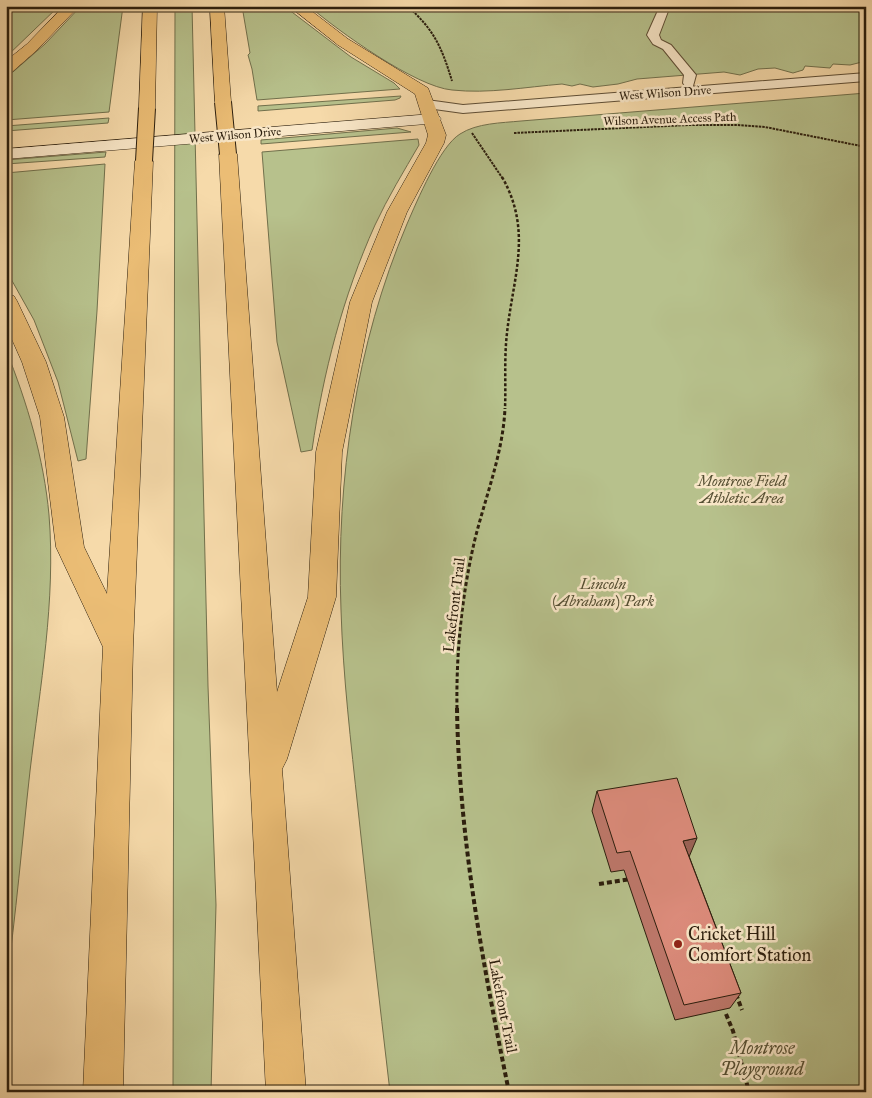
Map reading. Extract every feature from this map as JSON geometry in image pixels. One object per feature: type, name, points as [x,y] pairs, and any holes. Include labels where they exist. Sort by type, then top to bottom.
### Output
[{"type":"highway","points":[[6,69],[32,47],[72,6]]},
{"type":"highway","points":[[103,1092],[118,647],[147,108],[150,6]]},
{"type":"highway","points":[[217,6],[228,154],[285,1073],[299,1092]]},
{"type":"highway","points":[[266,776],[322,597],[330,452],[361,302],[397,212],[437,135],[422,92],[419,89],[343,42],[296,6]]},
{"type":"highway","points":[[6,301],[34,362],[52,417],[70,547],[118,647]]},
{"type":"highway","points":[[84,1092],[105,1036]]},
{"type":"street","name":"West Wilson Drive","points":[[6,138],[429,111]]},
{"type":"street","name":"West Wilson Drive","points":[[6,154],[429,111]]},
{"type":"lane","points":[[665,7],[653,32],[657,42],[655,48],[676,76],[692,87]]},
{"type":"lane","name":"West Wilson Drive","points":[[429,111],[692,87],[866,77]]},
{"type":"path","points":[[407,6],[425,21],[435,34],[454,85]]},
{"type":"path","name":"Wilson Avenue Access Path","points":[[513,133],[696,124],[737,125],[765,127],[866,147]]},
{"type":"path","name":"Lakefront Trail","points":[[483,135],[473,135],[495,164],[512,192],[519,214],[520,230],[506,344],[504,422],[499,453],[479,521],[467,576],[459,645],[457,755],[465,854],[485,976],[509,1092]]},
{"type":"path","points":[[599,884],[636,878]]},
{"type":"path","points":[[736,992],[742,1010]]},
{"type":"path","points":[[726,1014],[733,1031],[749,1092]]},
{"type":"green space","points":[[6,6],[59,6],[6,57]]},
{"type":"green space","points":[[81,6],[123,6],[109,112],[6,120],[6,78],[45,44]]},
{"type":"green space","points":[[175,6],[192,6],[208,686],[216,905],[211,1092],[173,1092]]},
{"type":"green space","points":[[242,6],[284,6],[351,57],[394,83],[400,89],[257,100],[248,55],[250,53]]},
{"type":"green space","points":[[309,6],[866,6],[866,61],[850,65],[833,64],[830,68],[805,66],[803,70],[793,73],[775,68],[758,69],[740,75],[724,72],[637,79],[618,84],[593,87],[580,84],[572,86],[562,84],[493,91],[452,90],[437,87],[399,69],[357,43]]},
{"type":"green space","name":"Lincoln (Abraham) Park","points":[[866,93],[866,1092],[390,1092],[345,685],[340,561],[346,462],[362,365],[374,317],[389,270],[423,189],[437,162],[452,140],[467,130],[481,126],[497,123]]},
{"type":"green space","points":[[401,96],[395,100],[258,111],[258,106]]},
{"type":"green space","points":[[109,118],[108,123],[6,131],[6,126]]},
{"type":"green space","points":[[397,128],[411,132],[261,144],[261,140]]},
{"type":"green space","points":[[418,139],[419,145],[375,225],[353,279],[328,364],[312,450],[301,452],[277,342],[262,152]]},
{"type":"green space","points":[[106,152],[105,157],[6,164],[6,160]]},
{"type":"green space","points":[[105,164],[86,459],[78,461],[58,382],[34,320],[6,270],[6,173]]},
{"type":"green space","points":[[6,350],[28,410],[39,452],[47,494],[51,547],[46,643],[6,986]]},
{"type":"building","name":"Cricket Hill Comfort Station","points":[[677,778],[697,838],[683,841],[741,993],[684,1005],[630,851],[617,853],[597,791]]},
{"type":"place","name":"Cricket Hill Comfort Station","points":[[678,944]]},
{"type":"park label","name":"Montrose Field Athletic Area","points":[[742,490]]},
{"type":"park label","name":"Montrose Playground","points":[[762,1058]]}]
